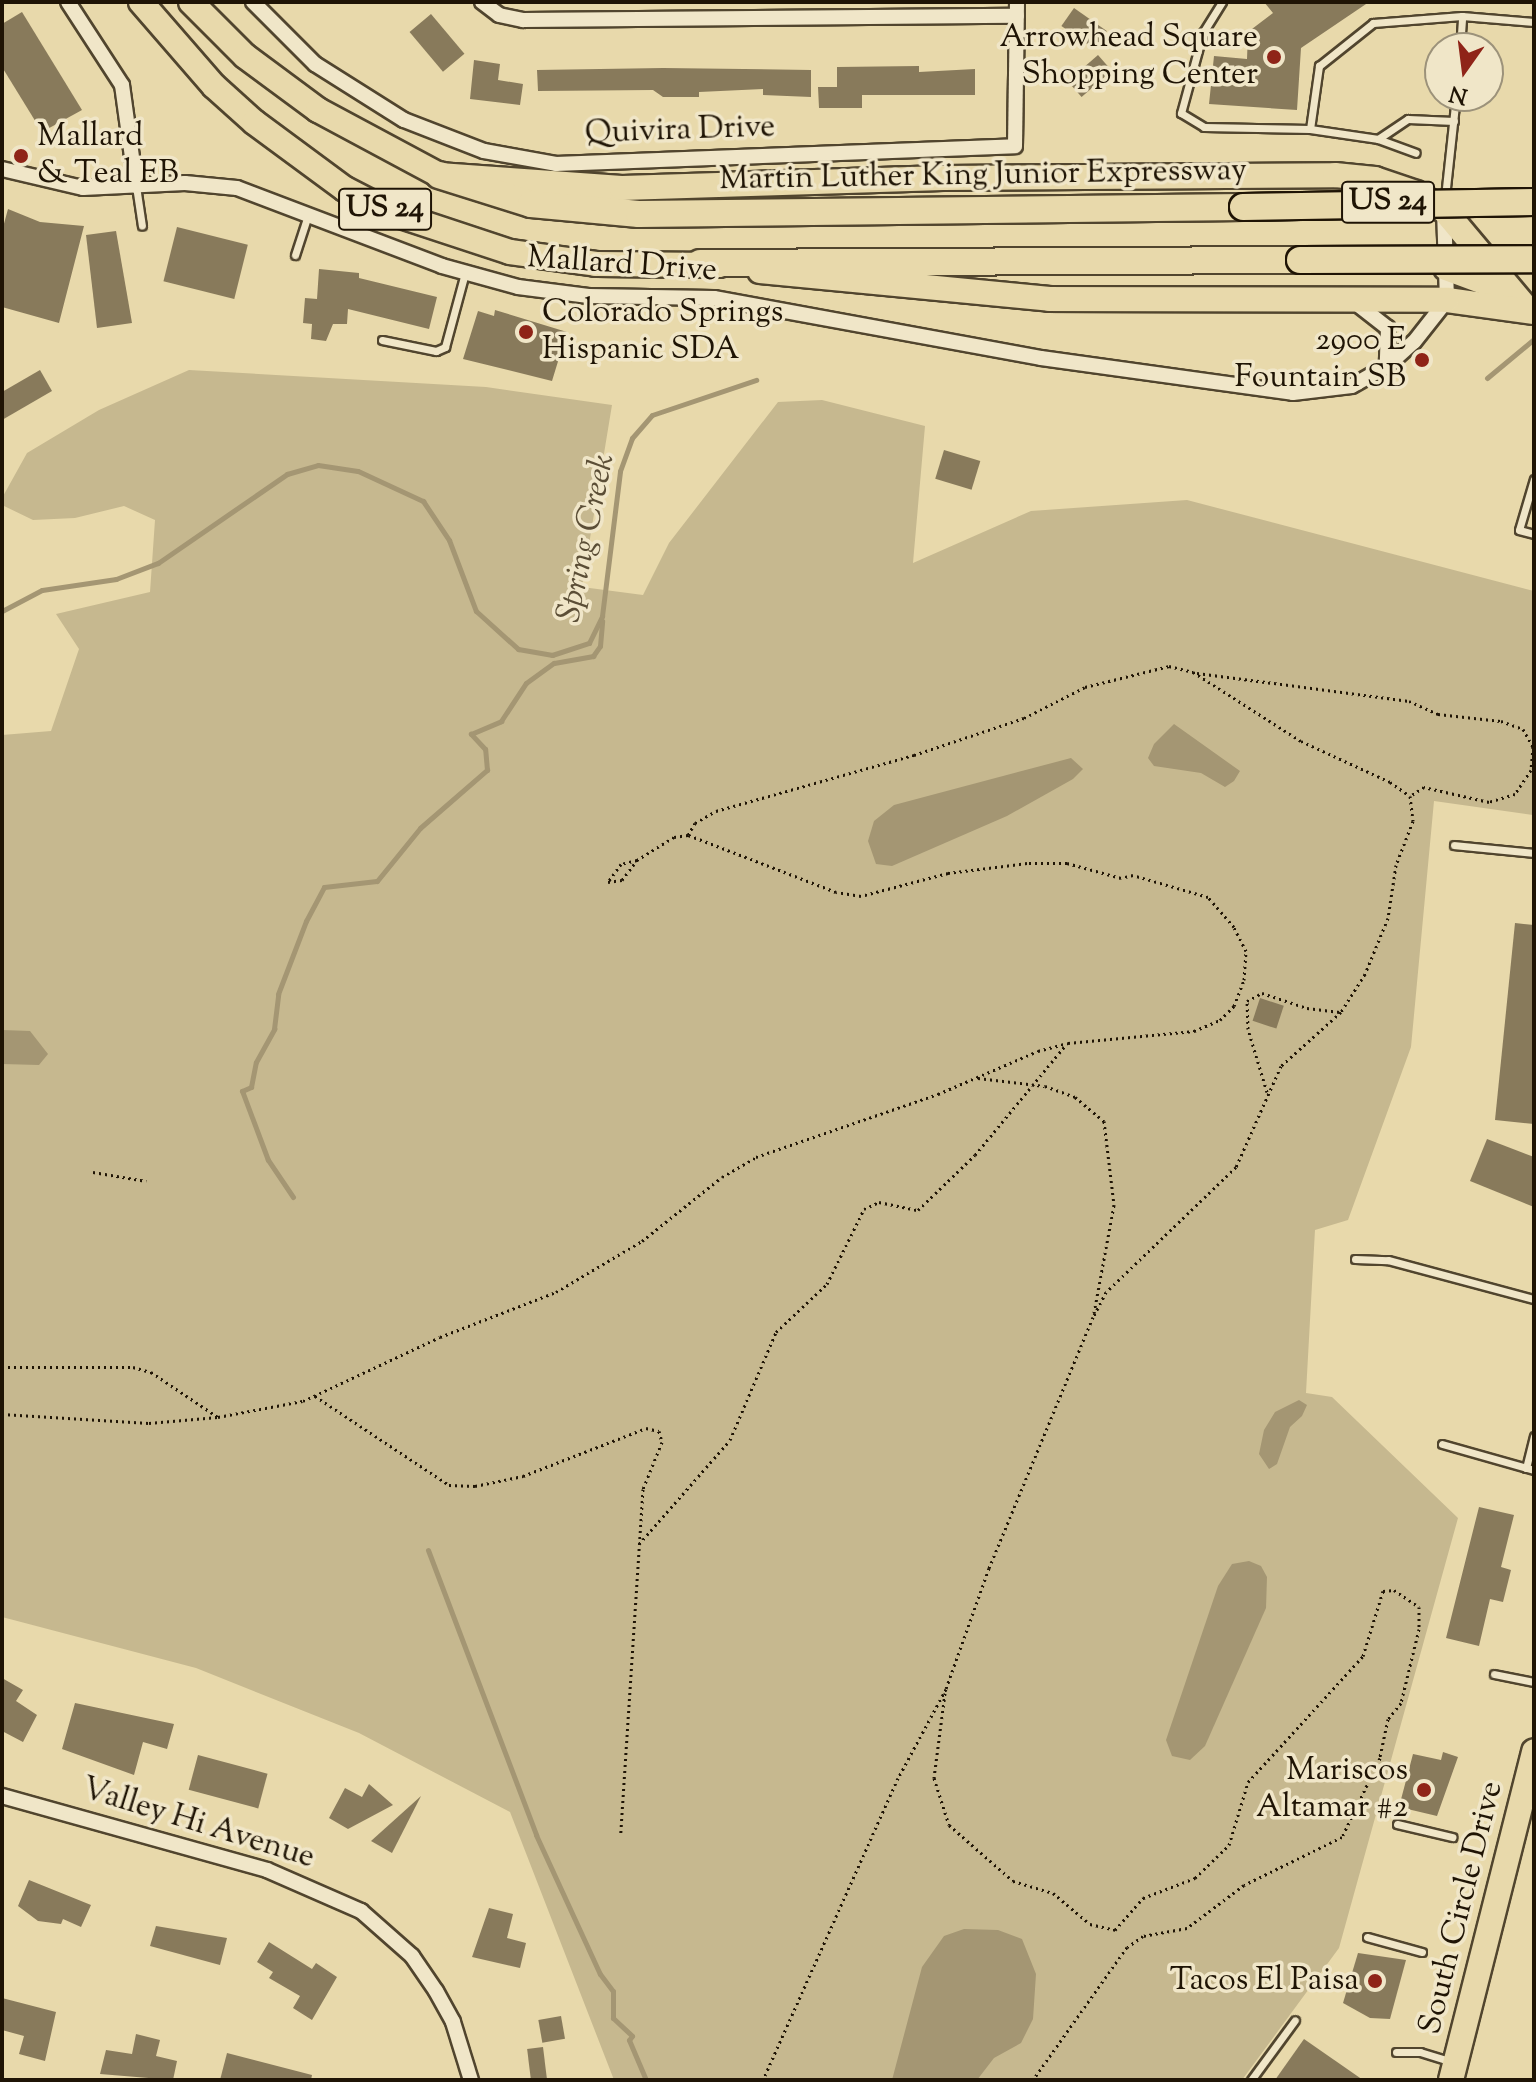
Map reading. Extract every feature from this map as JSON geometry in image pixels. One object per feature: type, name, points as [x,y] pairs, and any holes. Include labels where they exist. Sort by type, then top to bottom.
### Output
[{"type":"highway","name":"Martin Luther King Junior Expressway","points":[[439,175],[531,204],[639,214],[1534,202]]},
{"type":"highway","name":"US 24","points":[[700,263],[1534,259]]},
{"type":"main road","name":"US 24","points":[[141,2],[214,86],[254,122],[345,189],[392,213],[510,252],[596,264],[700,263]]},
{"type":"main road","name":"US 24","points":[[191,2],[245,56],[318,110],[439,175]]},
{"type":"main road","points":[[439,175],[622,188],[943,178],[1335,175],[1389,183],[1444,210],[1525,305]]},
{"type":"main road","points":[[700,263],[823,280],[1050,299],[1357,304],[1447,300],[1525,305]]},
{"type":"main road","points":[[1446,268],[1525,305]]},
{"type":"main road","name":"South Circle Drive","points":[[1454,2071],[1534,1751]]},
{"type":"street","points":[[68,2],[122,85],[136,186]]},
{"type":"street","name":"Quivira Drive","points":[[253,2],[315,64],[404,120],[484,151],[556,164],[1015,146],[1017,9]]},
{"type":"street","points":[[482,2],[499,15],[523,20],[760,9],[1017,9]]},
{"type":"street","name":"Mallard Drive","points":[[2,169],[83,188],[215,185],[309,212],[465,273],[588,296],[714,298],[1041,358],[1293,393],[1334,392],[1387,366],[1447,300]]},
{"type":"street","points":[[1444,210],[1447,300]]},
{"type":"street","points":[[1357,304],[1388,328],[1387,366]]},
{"type":"street","name":"Valley Hi Avenue","points":[[2,1796],[267,1870],[361,1911],[412,1956],[436,1991],[453,2022],[471,2080]]},
{"type":"lane","points":[[1222,2],[1203,32],[1181,113],[1204,127],[1310,129],[1378,139],[1416,153]]},
{"type":"lane","points":[[1310,129],[1319,66],[1373,23],[1462,16],[1534,22]]},
{"type":"lane","points":[[1461,32],[1462,16]]},
{"type":"lane","points":[[1444,210],[1455,112]]},
{"type":"lane","points":[[1378,139],[1408,119],[1454,121]]},
{"type":"lane","points":[[136,186],[142,226]]},
{"type":"lane","points":[[295,255],[309,212]]},
{"type":"lane","points":[[382,340],[436,351],[445,347],[465,273]]},
{"type":"lane","points":[[1534,479],[1519,530],[1534,534]]},
{"type":"lane","points":[[1454,845],[1534,853]]},
{"type":"lane","points":[[1355,1259],[1388,1260],[1534,1299]]},
{"type":"lane","points":[[1442,1444],[1530,1469],[1534,1436]]},
{"type":"lane","points":[[1494,1674],[1534,1682]]},
{"type":"lane","points":[[1397,1824],[1452,1837]]},
{"type":"lane","points":[[1367,1937],[1422,1952]]},
{"type":"lane","points":[[1251,2080],[1295,2020]]},
{"type":"lane","points":[[1396,2052],[1420,2052],[1454,2071]]},
{"type":"path","points":[[688,835],[695,823],[716,811],[928,750],[1024,718],[1085,687],[1169,666],[1193,672],[1409,701],[1438,714],[1523,729],[1533,747],[1531,770],[1515,794],[1489,802],[1424,787],[1410,796]]},
{"type":"path","points":[[763,2080],[898,1778],[946,1689],[989,1568],[1106,1292],[1236,1167],[1281,1066],[1341,1012],[1365,974],[1388,918],[1396,865],[1413,821],[1410,796],[1390,782],[1301,741],[1193,672]]},
{"type":"path","points":[[2,1414],[149,1423],[218,1417],[315,1396],[440,1337],[556,1292],[642,1241],[722,1177],[756,1157],[1068,1043],[1194,1031],[1220,1020],[1238,996],[1246,951],[1234,927],[1208,897],[1183,887],[1133,875],[1121,878],[1067,863],[1027,863],[948,873],[861,896],[836,892],[688,835],[674,837],[637,860],[621,864],[608,882],[622,880],[637,860]]},
{"type":"path","points":[[1247,1001],[1262,993],[1341,1012]]},
{"type":"path","points":[[1238,996],[1247,1001]]},
{"type":"path","points":[[1247,1001],[1248,1029],[1267,1092]]},
{"type":"path","points":[[639,1544],[730,1440],[776,1332],[827,1284],[864,1209],[879,1202],[918,1210],[1036,1084],[1068,1043]]},
{"type":"path","points":[[973,1079],[1036,1084],[1075,1097],[1104,1121],[1114,1205],[1093,1317]]},
{"type":"path","points":[[93,1172],[146,1181]]},
{"type":"path","points":[[2,1367],[133,1367],[151,1372],[218,1417]]},
{"type":"path","points":[[315,1396],[449,1485],[475,1486],[523,1476],[646,1428],[659,1431],[662,1442],[643,1489],[621,1833]]},
{"type":"path","points":[[946,1689],[934,1778],[949,1825],[1013,1881],[1053,1893],[1090,1924],[1115,1930],[1143,1898],[1195,1878],[1229,1845],[1248,1782],[1363,1656],[1383,1591],[1394,1590],[1419,1607],[1419,1629],[1401,1703],[1388,1719],[1380,1758],[1342,1837],[1244,1885],[1187,1928],[1143,1936],[1127,1947],[1033,2080]]},
{"type":"shaded area","points":[[189,370],[486,387],[612,405],[582,587],[643,595],[669,543],[778,402],[822,400],[925,426],[913,563],[1031,511],[1187,500],[1534,591],[1533,815],[1434,801],[1411,1047],[1348,1220],[1315,1230],[1306,1393],[1332,1397],[1458,1518],[1339,1948],[1242,2080],[614,2080],[510,1812],[359,1733],[196,1668],[2,1617],[2,735],[51,731],[79,649],[56,614],[150,592],[155,520],[124,506],[75,518],[33,520],[2,505],[2,498],[27,453],[99,410]]},
{"type":"shaded area","points":[[1174,724],[1240,771],[1234,781],[1225,787],[1201,773],[1154,766],[1148,758],[1154,744]]},
{"type":"shaded area","points":[[1071,758],[1083,769],[1073,779],[1007,816],[892,866],[876,864],[868,841],[874,821],[894,805]]},
{"type":"shaded area","points":[[2,1030],[30,1031],[48,1054],[39,1065],[2,1064]]},
{"type":"shaded area","points":[[1299,1400],[1307,1405],[1302,1416],[1290,1427],[1277,1464],[1269,1469],[1259,1454],[1264,1430],[1275,1412]]},
{"type":"shaded area","points":[[1249,1561],[1261,1566],[1267,1577],[1266,1608],[1205,1746],[1190,1760],[1172,1756],[1166,1740],[1218,1586],[1232,1564]]},
{"type":"shaded area","points":[[964,1929],[998,1930],[1022,1939],[1036,1974],[1033,2019],[1021,2043],[994,2058],[977,2080],[892,2080],[922,1967],[944,1936]]},
{"type":"building","name":"Arrowhead Square Shopping Center","points":[[1264,2],[1369,2],[1301,48],[1297,110],[1209,104],[1214,56],[1247,59],[1248,32],[1273,13]]},
{"type":"building","points":[[1074,8],[1107,31],[1094,49],[1061,26]]},
{"type":"building","points":[[22,12],[82,110],[42,132],[2,67],[2,24]]},
{"type":"building","points":[[431,14],[464,54],[443,72],[410,32]]},
{"type":"building","points":[[1098,55],[1112,71],[1082,97],[1068,81]]},
{"type":"building","points":[[474,60],[500,64],[498,80],[523,84],[520,105],[470,99]]},
{"type":"building","points":[[919,66],[919,72],[975,69],[975,95],[862,95],[862,108],[819,108],[818,87],[837,87],[837,67]]},
{"type":"building","points":[[537,70],[811,70],[811,97],[763,95],[763,89],[699,92],[699,97],[663,97],[653,90],[538,91]]},
{"type":"building","points":[[8,209],[40,222],[84,226],[59,323],[2,307],[2,231]]},
{"type":"building","points":[[177,227],[248,245],[234,299],[163,281]]},
{"type":"building","points":[[116,231],[132,323],[97,328],[86,235]]},
{"type":"building","points":[[319,269],[359,273],[359,278],[437,297],[429,329],[348,309],[347,324],[333,324],[326,341],[311,339],[312,324],[303,323],[305,298],[317,299]]},
{"type":"building","points":[[495,310],[567,332],[552,381],[463,359],[478,311],[494,316]]},
{"type":"building","points":[[40,370],[52,391],[2,420],[2,392]]},
{"type":"building","points":[[944,450],[980,461],[972,490],[935,479]]},
{"type":"building","points":[[1515,923],[1534,925],[1534,1124],[1495,1120]]},
{"type":"building","points":[[1260,998],[1284,1006],[1276,1029],[1253,1021]]},
{"type":"building","points":[[1487,1139],[1534,1157],[1534,1207],[1470,1181]]},
{"type":"building","points":[[1479,1507],[1514,1515],[1501,1567],[1511,1570],[1503,1602],[1490,1599],[1479,1646],[1446,1638]]},
{"type":"building","points":[[2,1678],[23,1690],[16,1701],[37,1715],[23,1742],[2,1731]]},
{"type":"building","points":[[75,1703],[174,1724],[167,1749],[143,1742],[134,1775],[62,1749]]},
{"type":"building","name":"Mariscos Altamar #2","points":[[1443,1752],[1458,1757],[1437,1816],[1399,1807],[1413,1754],[1441,1760]]},
{"type":"building","points":[[198,1755],[268,1774],[258,1808],[189,1790]]},
{"type":"building","points":[[369,1784],[393,1805],[348,1829],[329,1818],[345,1788],[362,1797]]},
{"type":"building","points":[[421,1796],[392,1853],[371,1841]]},
{"type":"building","points":[[29,1880],[91,1905],[81,1927],[63,1919],[61,1924],[38,1921],[18,1906]]},
{"type":"building","points":[[489,1908],[513,1914],[507,1938],[526,1943],[520,1968],[472,1957]]},
{"type":"building","points":[[156,1926],[227,1938],[220,1965],[150,1946]]},
{"type":"building","points":[[269,1942],[312,1969],[316,1963],[337,1977],[312,2020],[293,2008],[300,1996],[269,1978],[273,1972],[257,1962]]},
{"type":"building","name":"Tacos El Paisa","points":[[1358,1953],[1406,1960],[1390,2019],[1370,2018],[1343,2003]]},
{"type":"building","points":[[2,1998],[56,2012],[45,2061],[19,2054],[24,2036],[2,2030]]},
{"type":"building","points":[[561,2016],[565,2039],[542,2043],[538,2020]]},
{"type":"building","points":[[136,2034],[160,2040],[156,2056],[177,2061],[173,2080],[100,2074],[106,2050],[132,2054]]},
{"type":"building","points":[[1304,2039],[1363,2080],[1275,2080]]},
{"type":"building","points":[[543,2047],[547,2080],[531,2080],[527,2049]]},
{"type":"building","points":[[227,2053],[312,2075],[311,2080],[220,2080]]},
{"type":"waterway","name":"Spring Creek","points":[[1487,378],[1534,339]]},
{"type":"waterway","name":"Spring Creek","points":[[2,611],[42,590],[116,579],[158,563],[287,474],[318,465],[358,471],[423,501],[449,540],[476,611],[518,649],[552,655],[589,643],[602,616],[620,471],[632,438],[652,415],[756,380]]},
{"type":"waterway","points":[[293,1197],[268,1160],[242,1091],[251,1087],[256,1062],[274,1029],[278,994],[306,921],[324,887],[377,881],[420,828],[487,770],[485,749],[471,734],[501,721],[526,683],[554,663],[593,656],[600,646],[602,621]]},
{"type":"waterway","points":[[428,1550],[536,1835],[600,1974],[613,1991],[613,2018],[632,2036],[629,2040],[646,2080]]},
{"type":"place","name":"Arrowhead Square Shopping Center","points":[[1274,57]]},
{"type":"place","name":"Mallard & Teal EB","points":[[21,156]]},
{"type":"place","name":"Colorado Springs Hispanic SDA","points":[[526,332]]},
{"type":"place","name":"2900 E Fountain SB","points":[[1422,360]]},
{"type":"place","name":"Mariscos Altamar #2","points":[[1424,1790]]},
{"type":"place","name":"Tacos El Paisa","points":[[1375,1981]]}]
